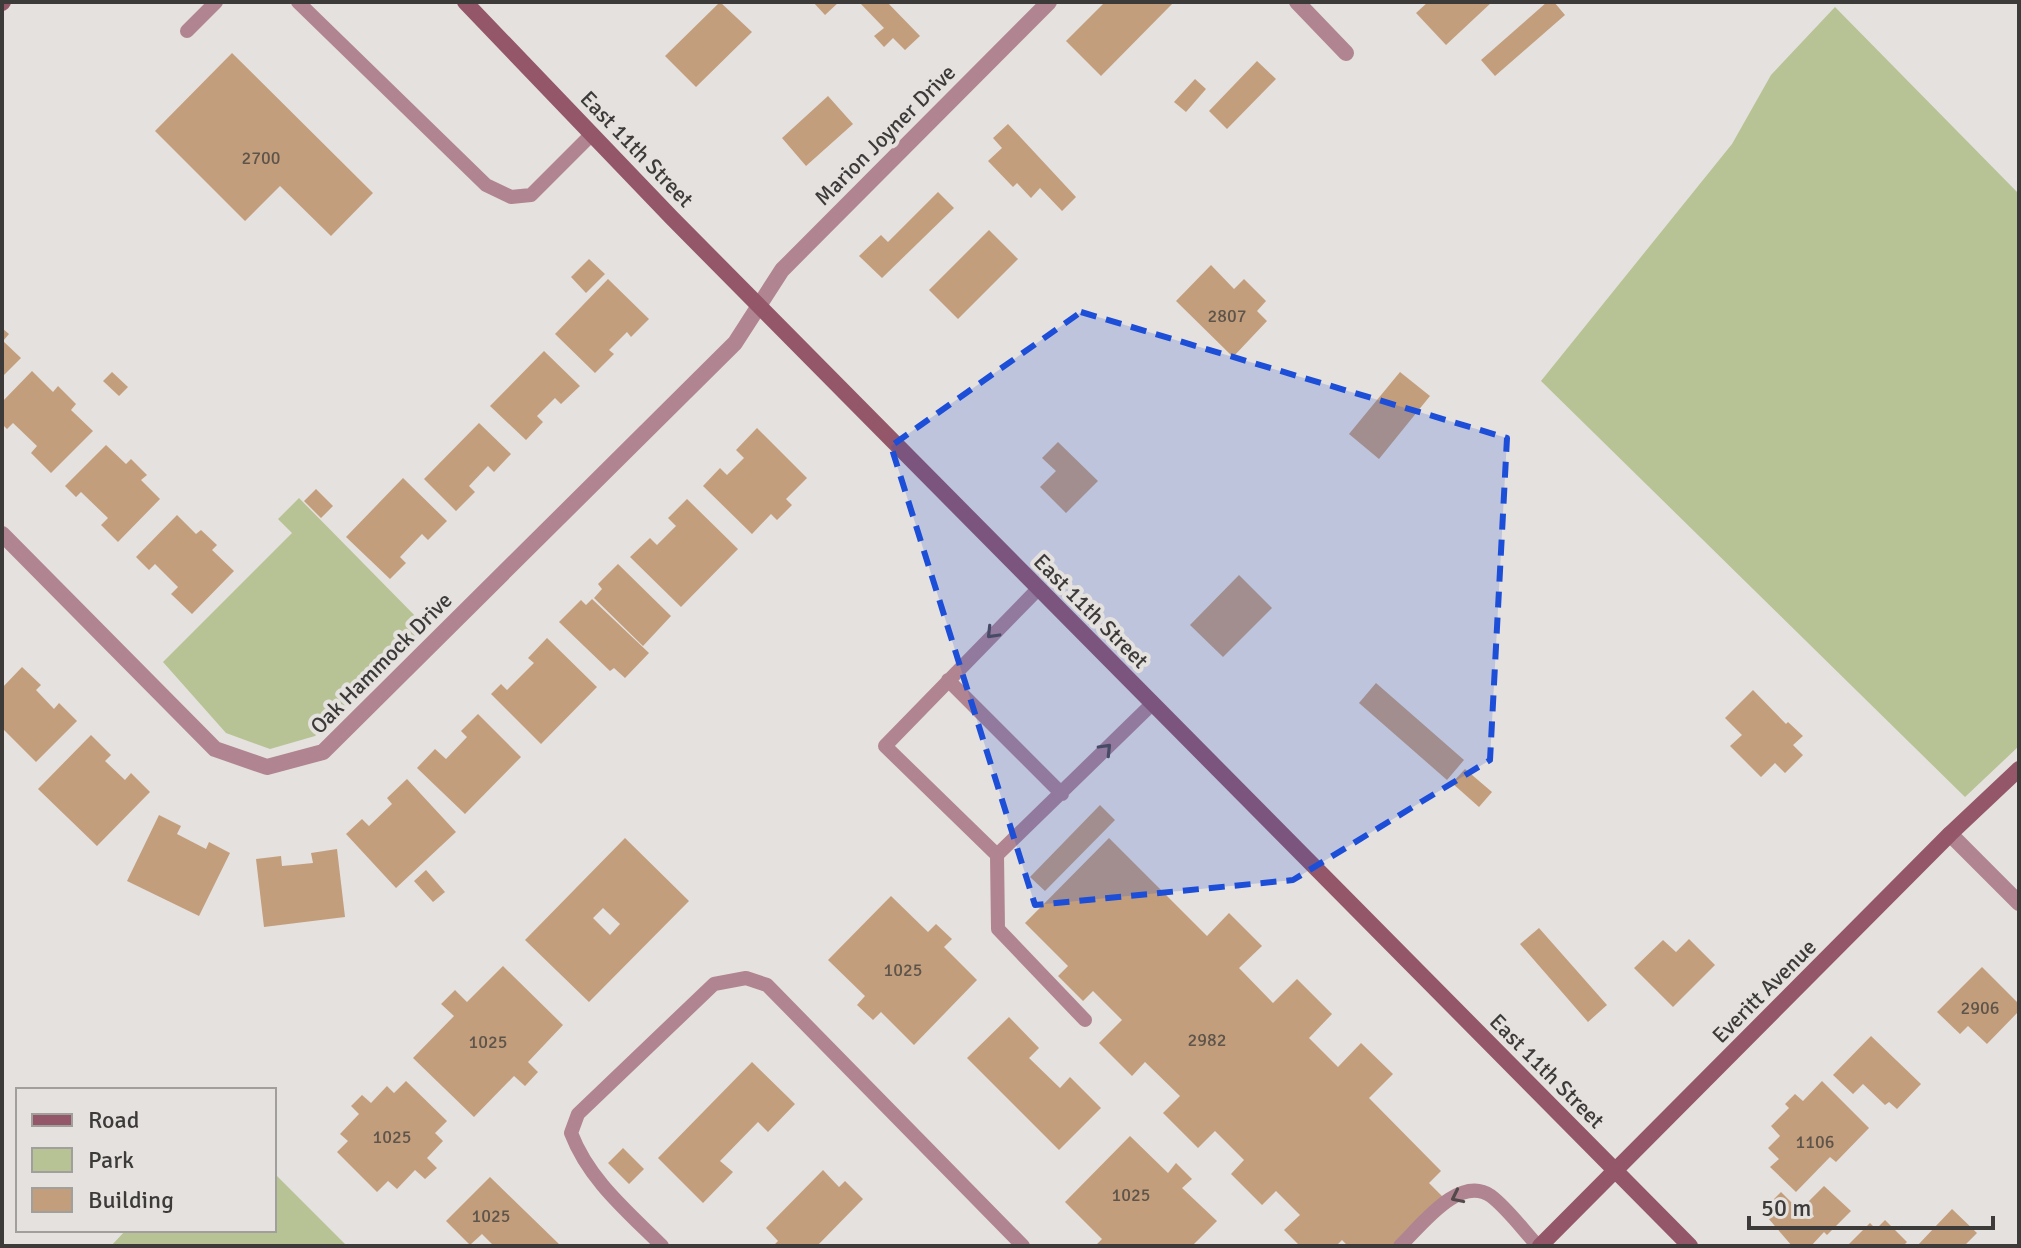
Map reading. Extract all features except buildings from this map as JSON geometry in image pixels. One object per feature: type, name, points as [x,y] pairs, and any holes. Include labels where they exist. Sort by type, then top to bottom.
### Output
[{"type":"main road","name":"East 11th Street","points":[[465,2],[759,306],[1690,1246]]},
{"type":"main road","name":"Everitt Avenue","points":[[1539,1246],[1950,834],[2019,769]]},
{"type":"street","name":"Marion Joyner Drive","points":[[759,306],[782,270],[1049,2]]},
{"type":"street","points":[[1297,2],[1346,53]]},
{"type":"street","name":"Oak Hammock Drive","points":[[2,534],[215,749],[267,767],[323,752],[735,343],[759,306]]},
{"type":"street","points":[[1950,834],[2019,903]]},
{"type":"lane","points":[[187,31],[216,2]]},
{"type":"lane","points":[[298,2],[486,185],[511,197],[531,195],[592,134]]},
{"type":"lane","points":[[1038,589],[885,746],[997,855],[998,929],[1085,1020]]},
{"type":"lane","points":[[948,680],[1062,794]]},
{"type":"lane","points":[[997,855],[1152,704]]},
{"type":"lane","points":[[662,1246],[598,1181],[581,1158],[571,1133],[578,1114],[714,984],[746,978],[767,985],[1023,1246]]},
{"type":"lane","points":[[1400,1246],[1449,1198],[1476,1190],[1490,1196],[1539,1246]]},
{"type":"highlighted area","points":[[1081,312],[1507,438],[1490,760],[1293,880],[1035,905],[891,446]]},
{"type":"green space","points":[[1835,7],[2019,194],[2019,746],[1965,797],[1541,381],[1732,144],[1771,75]]},
{"type":"green space","points":[[299,498],[426,627],[315,736],[270,749],[226,733],[163,662],[292,533],[278,519]]},
{"type":"green space","points":[[276,1175],[347,1246],[111,1246],[124,1232],[276,1232]]}]
